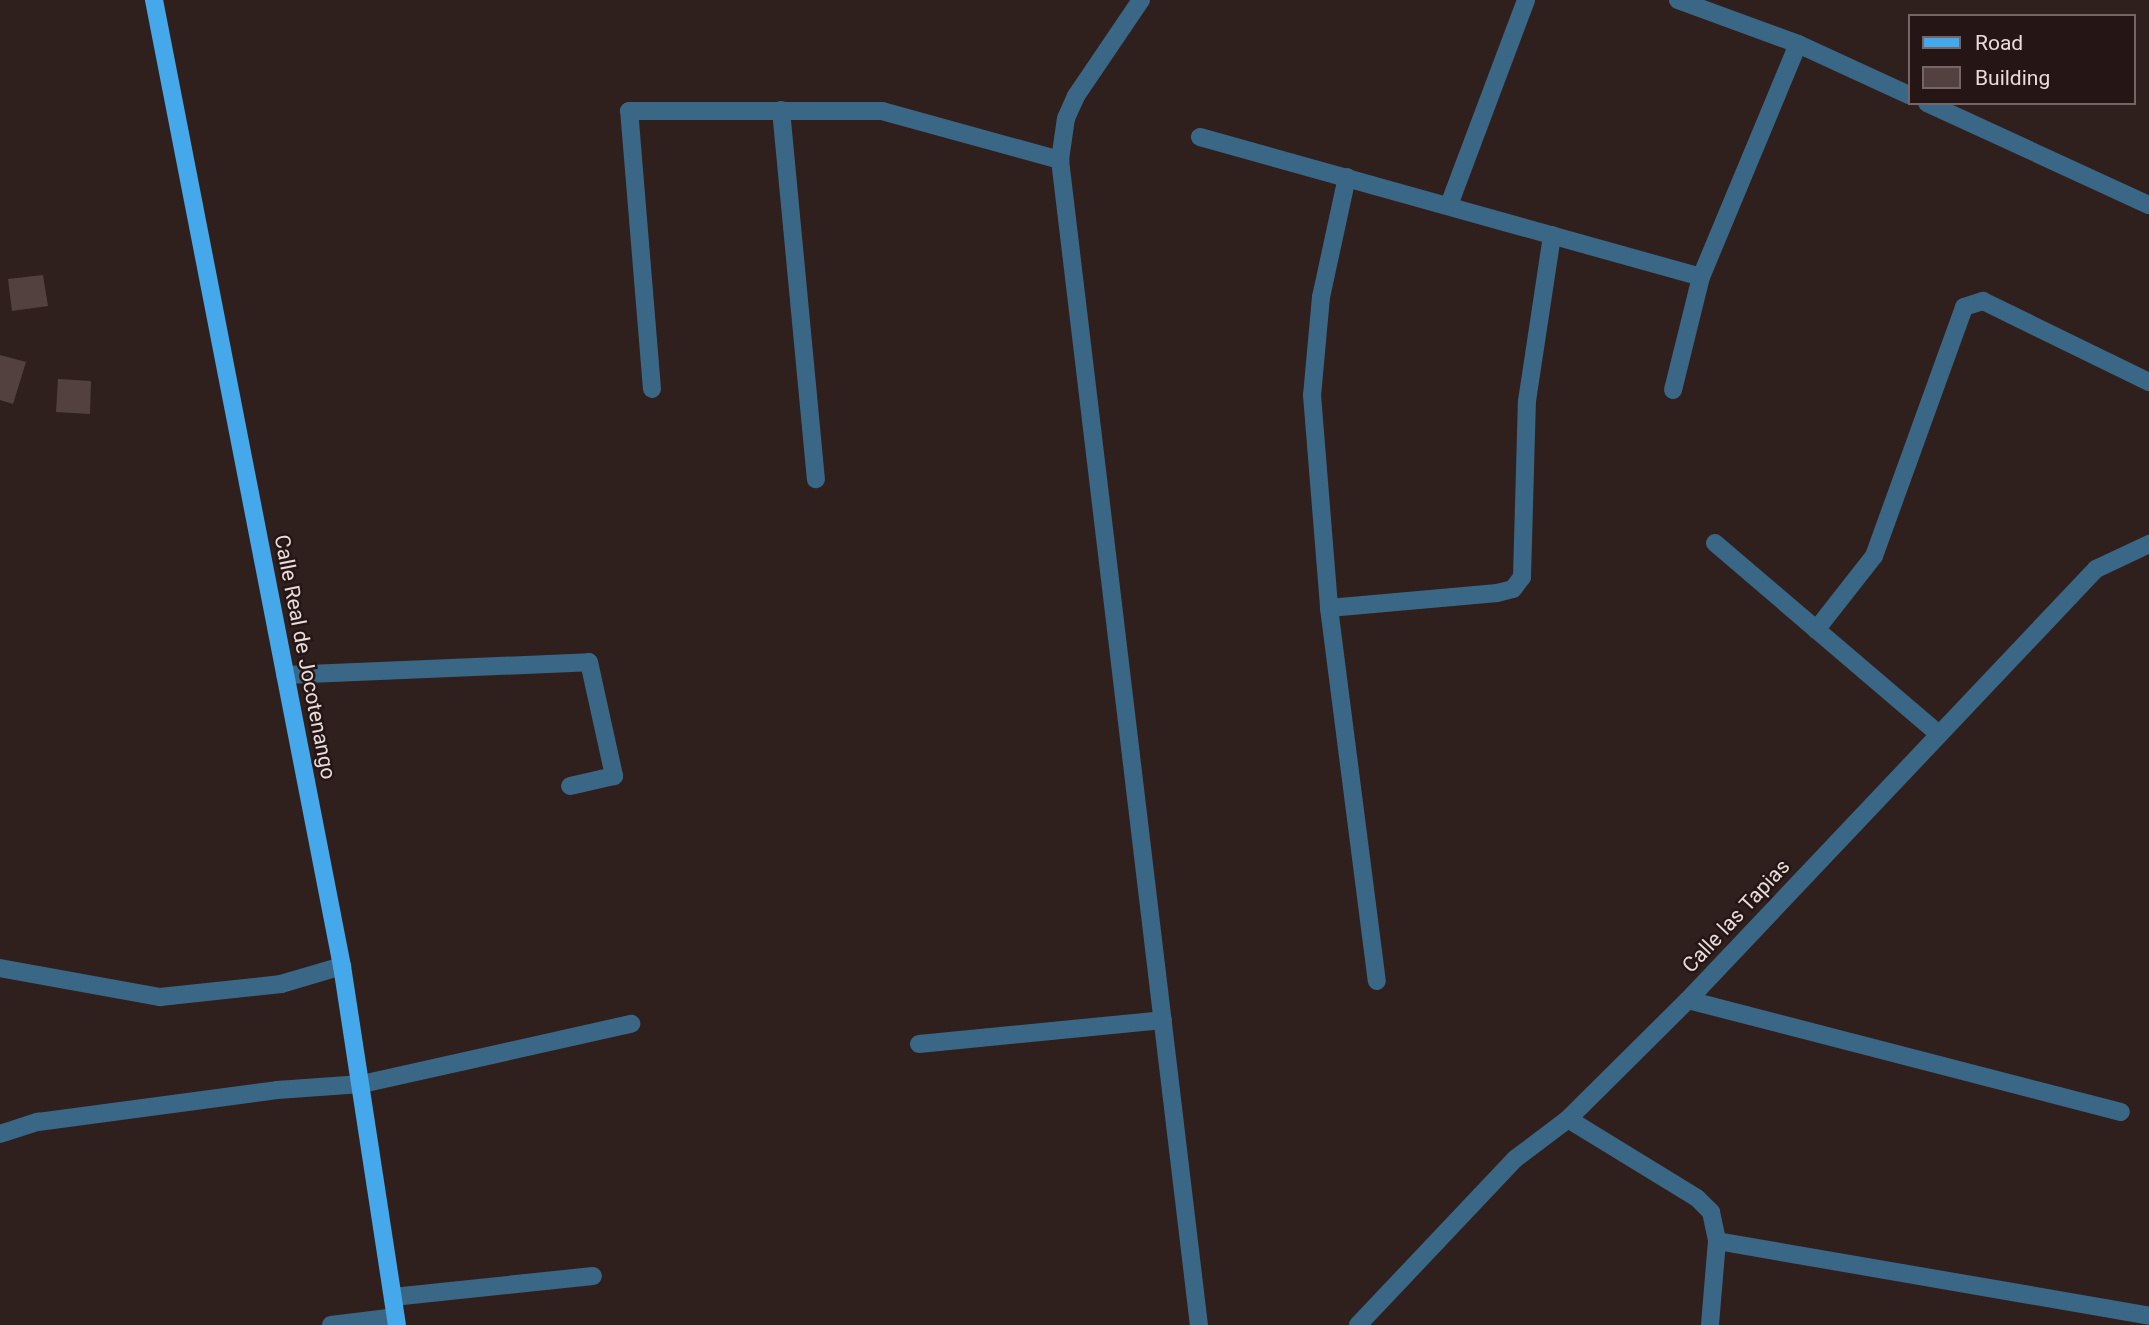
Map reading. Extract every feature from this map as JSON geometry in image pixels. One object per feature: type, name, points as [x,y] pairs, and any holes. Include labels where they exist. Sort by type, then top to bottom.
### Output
[{"type":"main road","name":"Calle Real de Jocotenango","points":[[154,0],[342,965],[396,1321]]},
{"type":"street","points":[[1141,0],[1076,96],[1066,118],[1060,160],[1199,1325]]},
{"type":"street","points":[[1450,205],[1526,0]]},
{"type":"street","points":[[1678,0],[1798,44],[1908,95]]},
{"type":"street","points":[[1673,390],[1701,277],[1798,44]]},
{"type":"street","points":[[1931,105],[2149,205]]},
{"type":"street","points":[[781,110],[816,479]]},
{"type":"street","points":[[652,389],[629,111],[882,111],[1060,160]]},
{"type":"street","points":[[1200,137],[1701,277]]},
{"type":"street","points":[[1346,177],[1321,297],[1312,395],[1329,608],[1377,982]]},
{"type":"street","points":[[1329,608],[1497,593],[1513,589],[1522,577],[1527,401],[1552,235]]},
{"type":"street","points":[[1816,629],[1874,556],[1964,307],[1983,301],[2149,382]]},
{"type":"street","points":[[1715,543],[1939,734]]},
{"type":"street","name":"Calle las Tapias","points":[[1358,1325],[1515,1159],[1568,1119],[1688,1000],[2096,569],[2149,544]]},
{"type":"street","points":[[285,675],[589,662],[614,776],[570,786]]},
{"type":"street","points":[[0,968],[160,996],[281,984],[342,965]]},
{"type":"street","points":[[1688,1000],[2121,1112]]},
{"type":"street","points":[[919,1044],[1163,1020]]},
{"type":"street","points":[[0,1133],[38,1122],[277,1090],[362,1084],[631,1024]]},
{"type":"street","points":[[1568,1119],[1697,1198],[1711,1212],[1717,1241],[1710,1325]]},
{"type":"street","points":[[1717,1241],[2149,1316]]},
{"type":"street","points":[[393,1297],[593,1276]]},
{"type":"street","points":[[331,1325],[396,1321]]},
{"type":"building","points":[[43,275],[48,306],[12,311],[8,279]]},
{"type":"building","points":[[0,355],[26,362],[13,404],[0,400]]},
{"type":"building","points":[[58,379],[91,381],[90,414],[56,412]]}]
